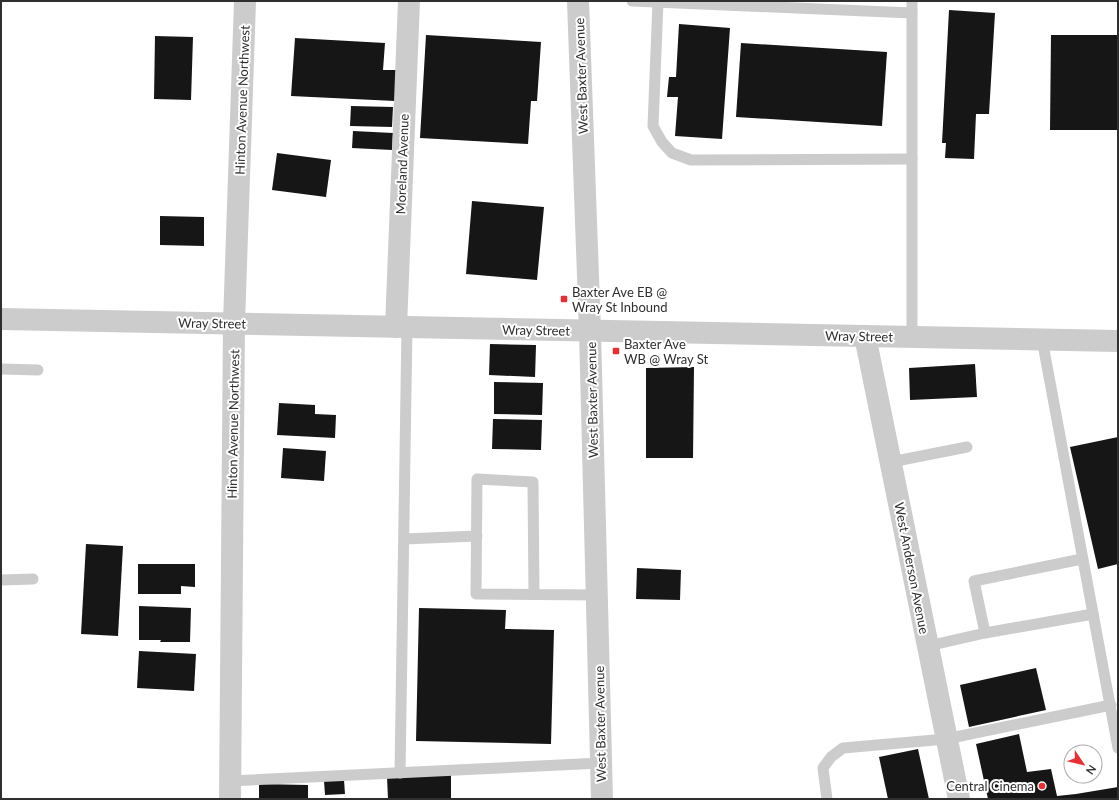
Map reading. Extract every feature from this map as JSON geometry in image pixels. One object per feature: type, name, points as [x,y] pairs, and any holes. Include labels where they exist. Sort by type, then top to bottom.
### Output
[{"type":"street","name":"Hinton Avenue Northwest","points":[[230,790],[234,323],[245,1]]},
{"type":"street","name":"Moreland Avenue","points":[[402,327],[409,1]]},
{"type":"street","name":"West Baxter Avenue","points":[[578,1],[590,331],[602,799]]},
{"type":"street","name":"Wray Street","points":[[1,319],[1118,341]]},
{"type":"street","name":"West Anderson Avenue","points":[[865,336],[959,799]]},
{"type":"lane","points":[[632,1],[912,13]]},
{"type":"lane","points":[[912,1],[912,337]]},
{"type":"lane","points":[[658,2],[653,126],[662,142],[672,153],[691,160],[912,159]]},
{"type":"lane","points":[[400,773],[404,539],[402,327]]},
{"type":"lane","points":[[1042,340],[1092,614],[1113,686],[1111,706],[1118,748]]},
{"type":"lane","points":[[1,369],[38,370]]},
{"type":"lane","points":[[891,462],[967,447]]},
{"type":"lane","points":[[534,594],[533,482],[477,479],[476,594],[597,595]]},
{"type":"lane","points":[[404,539],[477,536]]},
{"type":"lane","points":[[985,634],[974,581],[1082,559]]},
{"type":"lane","points":[[1,580],[33,579]]},
{"type":"lane","points":[[928,646],[1092,614]]},
{"type":"lane","points":[[827,799],[823,768],[831,757],[843,748],[946,739],[1111,706]]},
{"type":"lane","points":[[230,790],[400,773],[601,763]]},
{"type":"building","points":[[949,10],[995,13],[989,114],[976,114],[974,159],[945,158],[946,143],[942,143]]},
{"type":"building","points":[[679,24],[730,28],[722,139],[675,136],[678,97],[667,97],[669,77],[676,77]]},
{"type":"building","points":[[426,35],[541,42],[537,101],[531,101],[528,144],[420,138]]},
{"type":"building","points":[[1051,35],[1118,35],[1118,130],[1050,130]]},
{"type":"building","points":[[155,36],[193,37],[191,100],[154,99]]},
{"type":"building","points":[[295,38],[385,43],[383,70],[396,70],[395,101],[291,96]]},
{"type":"building","points":[[741,43],[887,52],[882,126],[736,117]]},
{"type":"building","points":[[351,106],[393,107],[392,127],[350,126]]},
{"type":"building","points":[[353,131],[393,133],[392,150],[352,148]]},
{"type":"building","points":[[277,153],[331,160],[326,197],[272,190]]},
{"type":"building","points":[[472,201],[544,207],[537,280],[466,274]]},
{"type":"building","points":[[160,216],[204,217],[204,246],[160,245]]},
{"type":"building","points":[[490,344],[536,345],[535,377],[489,375]]},
{"type":"building","points":[[975,364],[977,397],[910,400],[909,368]]},
{"type":"building","points":[[694,367],[693,458],[646,458],[646,368]]},
{"type":"building","points":[[494,382],[543,383],[542,415],[494,414]]},
{"type":"building","points":[[279,403],[315,405],[315,414],[336,415],[335,438],[277,435]]},
{"type":"building","points":[[493,419],[542,420],[541,450],[492,449]]},
{"type":"building","points":[[1118,437],[1118,564],[1098,569],[1070,447]]},
{"type":"building","points":[[283,448],[326,451],[324,481],[281,478]]},
{"type":"building","points":[[86,544],[123,546],[118,636],[81,634]]},
{"type":"building","points":[[138,564],[195,564],[195,587],[181,586],[181,594],[138,594]]},
{"type":"building","points":[[637,568],[681,570],[680,600],[636,599]]},
{"type":"building","points":[[139,606],[191,608],[190,642],[139,640]]},
{"type":"building","points":[[419,608],[506,610],[505,629],[554,630],[551,744],[416,741]]},
{"type":"building","points":[[139,651],[196,654],[194,691],[137,688]]},
{"type":"building","points":[[1036,668],[1046,710],[969,727],[960,685]]},
{"type":"building","points":[[1019,734],[1027,772],[1051,769],[1057,796],[1118,787],[1118,799],[988,799],[976,744]]},
{"type":"building","points":[[918,749],[929,799],[888,799],[879,757]]},
{"type":"building","points":[[451,772],[451,799],[388,799],[387,777]]},
{"type":"building","points":[[344,780],[345,794],[325,795],[324,781]]},
{"type":"building","points":[[259,784],[308,785],[308,799],[259,799]]},
{"type":"place","name":"Baxter Ave EB @ Wray St Inbound","points":[[564,299]]},
{"type":"place","name":"Baxter Ave WB @ Wray St","points":[[616,351]]},
{"type":"place","name":"Central Cinema","points":[[1042,786]]}]
